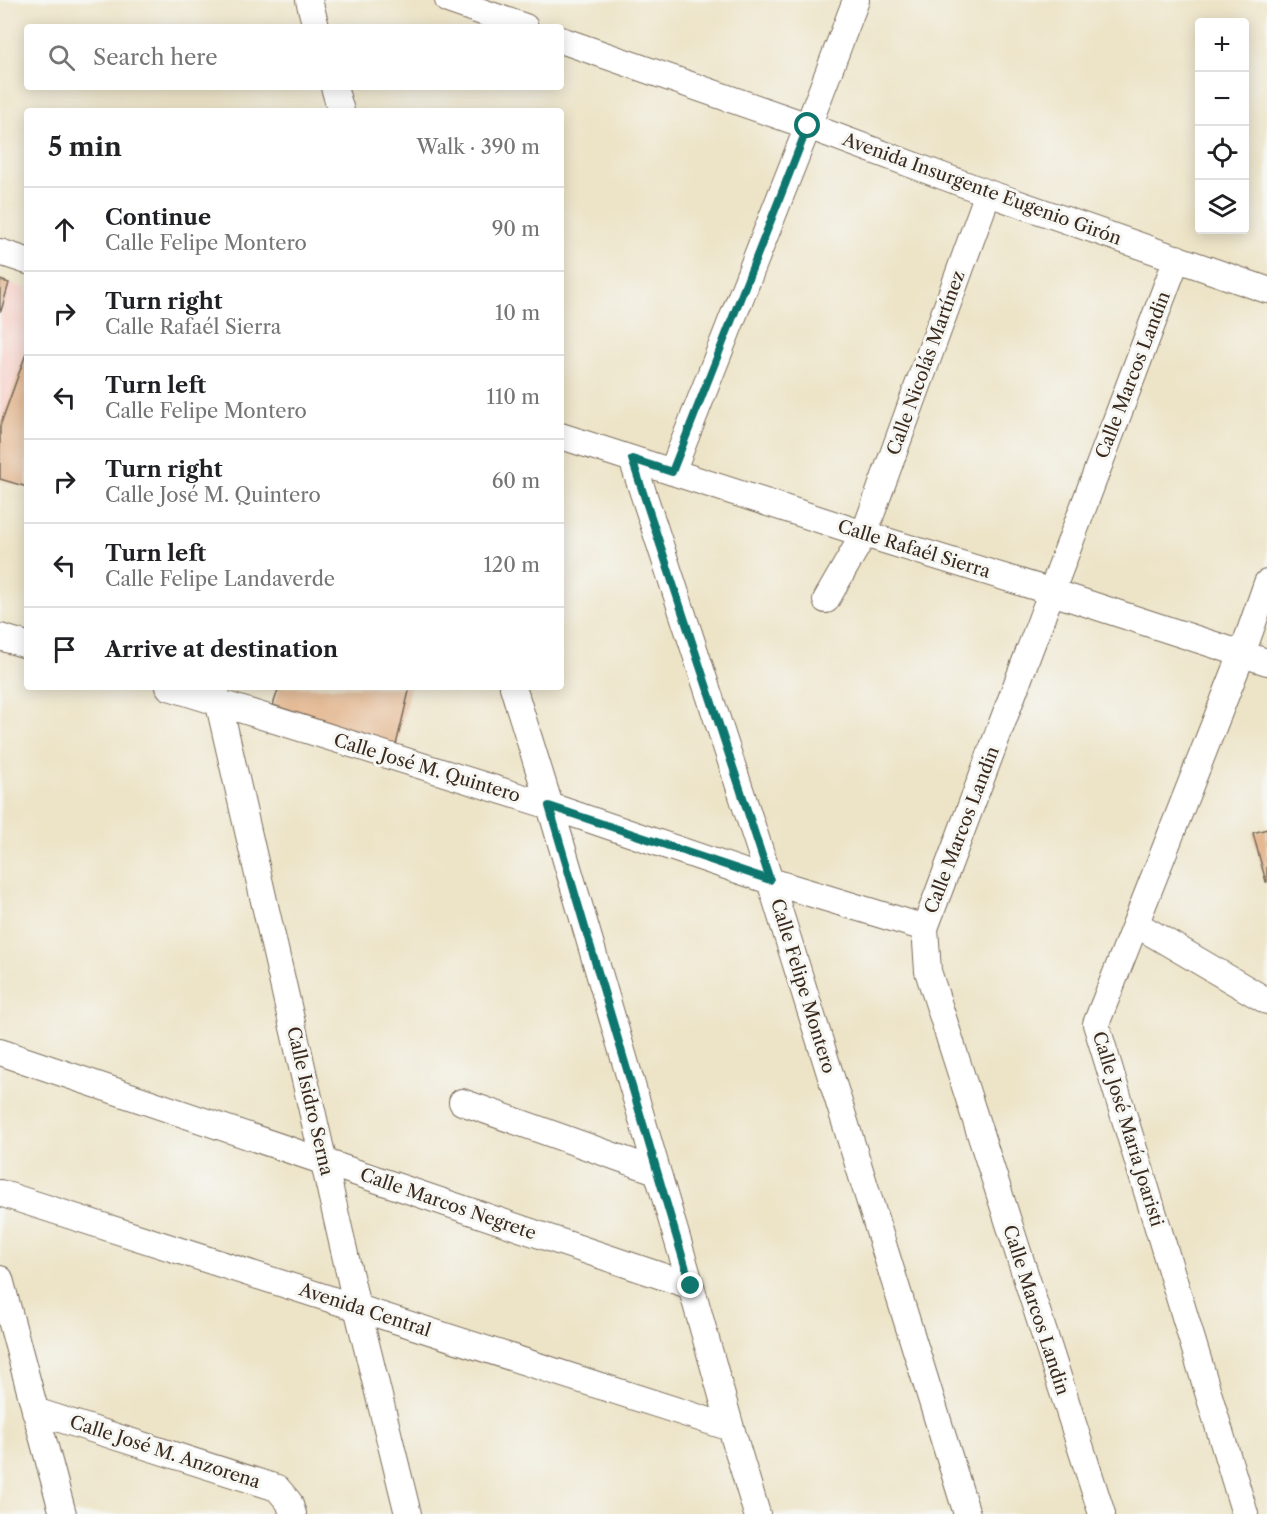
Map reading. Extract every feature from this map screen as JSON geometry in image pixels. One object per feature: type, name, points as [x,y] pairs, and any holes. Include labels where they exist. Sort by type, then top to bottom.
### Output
[{"type":"street","points":[[309,0],[315,24]]},
{"type":"street","points":[[448,0],[516,24]]},
{"type":"street","points":[[672,472],[856,0]]},
{"type":"street","name":"Avenida Insurgente Eugenio Girón","points":[[564,41],[1267,290]]},
{"type":"street","points":[[335,90],[340,108]]},
{"type":"street","name":"Calle Nicolás Martínez","points":[[826,600],[864,534],[988,193]]},
{"type":"street","points":[[0,252],[24,260]]},
{"type":"street","name":"Calle Marcos Landin","points":[[1102,1514],[928,971],[925,928],[1177,258]]},
{"type":"street","name":"Calle Rafaél Sierra","points":[[564,437],[1267,662]]},
{"type":"street","name":"Calle Felipe Montero","points":[[632,459],[770,880],[967,1514]]},
{"type":"street","name":"Calle José María Joaristi","points":[[1245,1514],[1096,1024],[1242,654],[1267,583]]},
{"type":"street","points":[[0,637],[24,644]]},
{"type":"street","name":"Calle José M. Quintero","points":[[189,690],[216,694],[770,880],[925,928]]},
{"type":"street","points":[[514,690],[757,1514]]},
{"type":"street","name":"Calle Isidro Serna","points":[[216,694],[357,1307],[408,1514]]},
{"type":"street","points":[[1136,924],[1267,1001]]},
{"type":"street","name":"Calle Marcos Negrete","points":[[0,1052],[691,1286]]},
{"type":"street","points":[[462,1102],[656,1171]]},
{"type":"street","name":"Avenida Central","points":[[0,1194],[731,1428]]},
{"type":"street","points":[[0,1279],[63,1514]]},
{"type":"street","name":"Calle José M. Anzorena","points":[[35,1411],[277,1488],[291,1508]]},
{"type":"shaded area","points":[[0,280],[24,288],[24,486],[0,479]]},
{"type":"building","points":[[0,280],[9,283],[1,311],[0,311]]},
{"type":"building","points":[[24,359],[24,486],[0,479],[0,426]]},
{"type":"building","points":[[278,690],[409,690],[396,745],[273,705]]},
{"type":"building","points":[[1267,829],[1267,882],[1266,882],[1253,833]]},
{"type":"route","points":[[691,1286],[549,806],[770,880],[632,459],[672,472],[808,126]]}]
